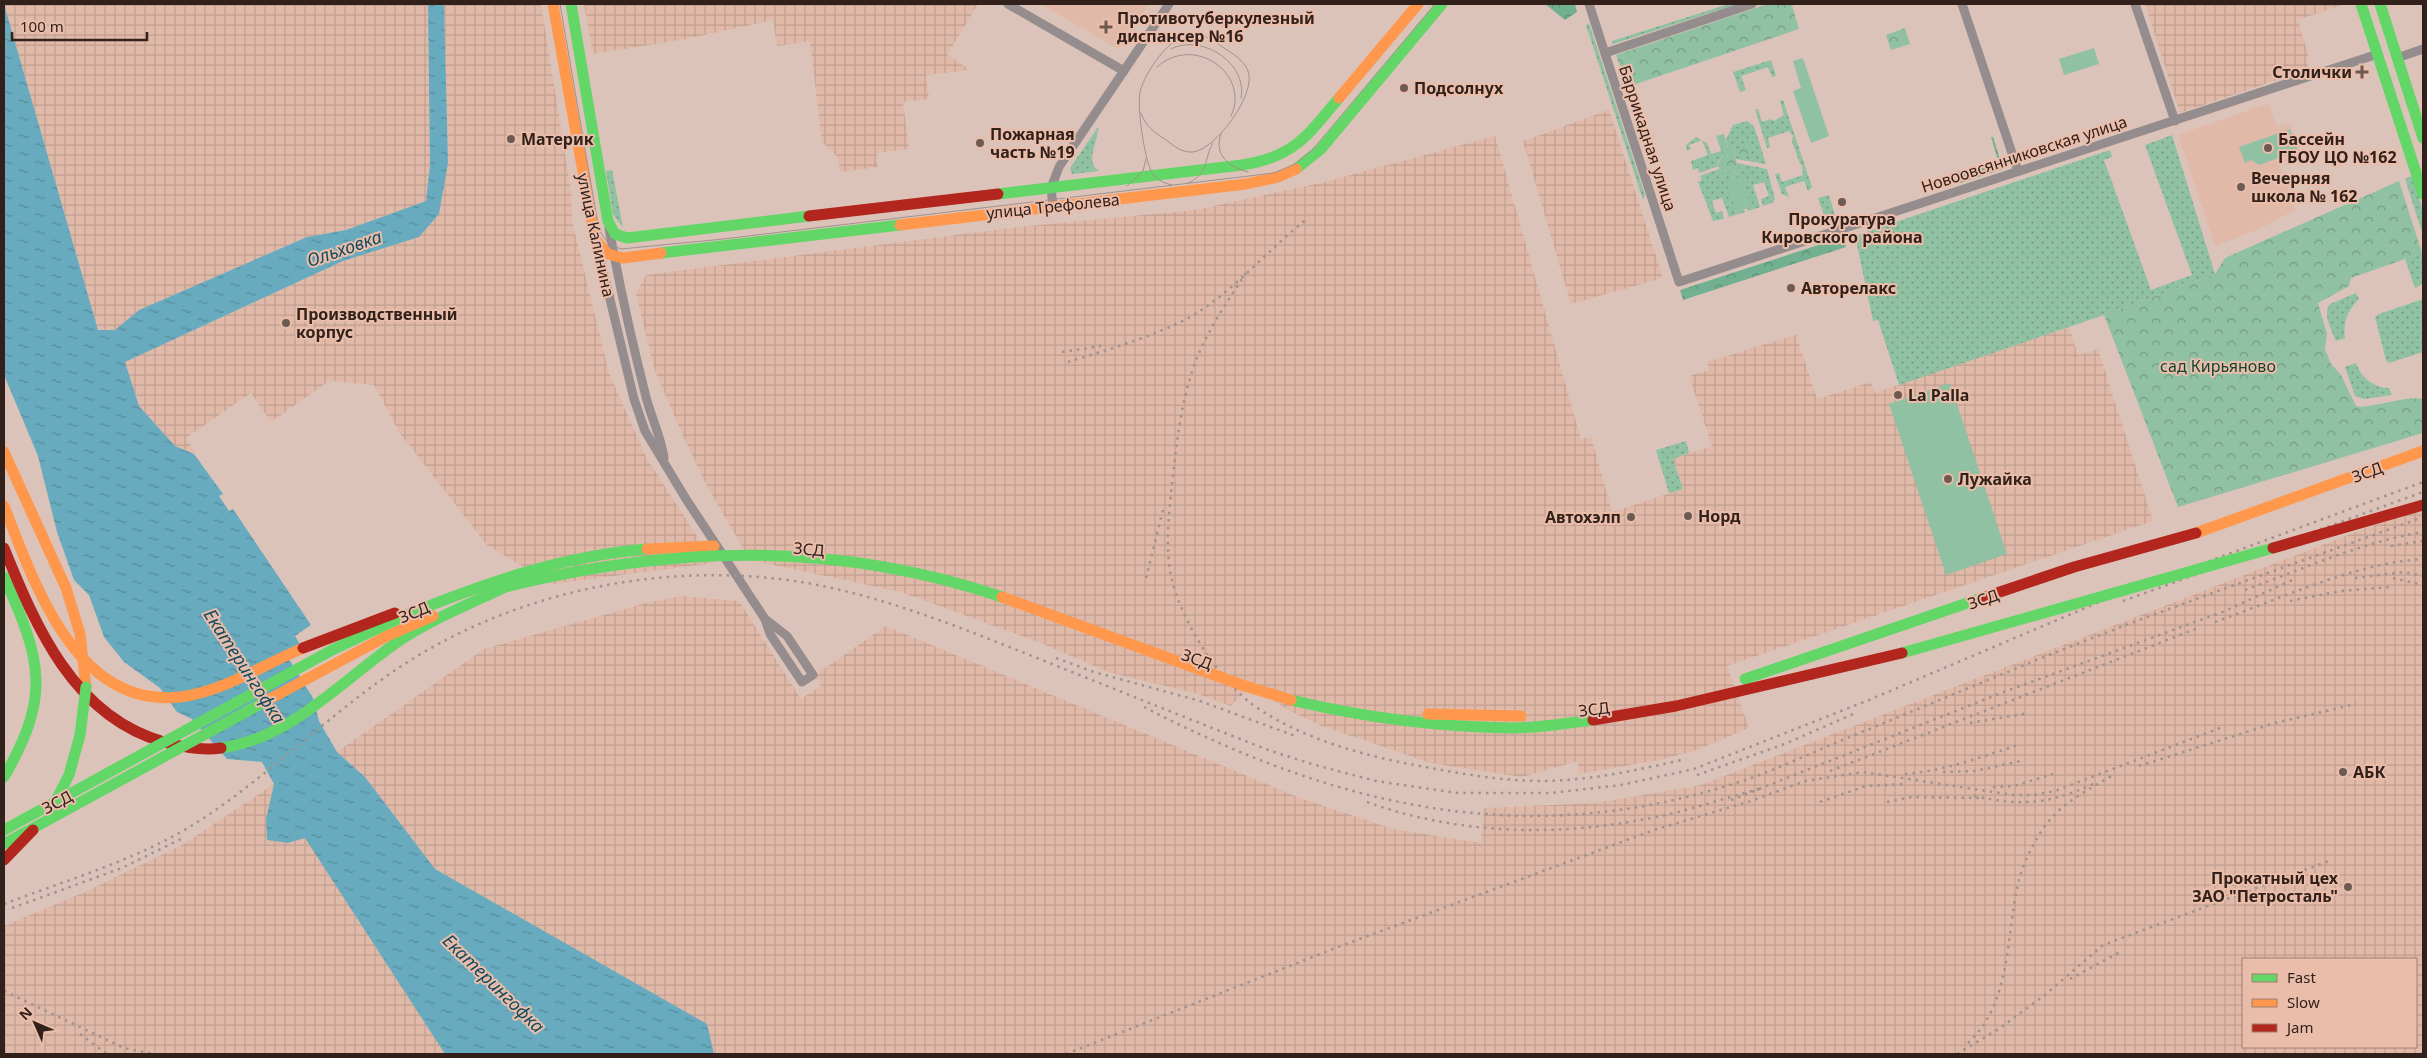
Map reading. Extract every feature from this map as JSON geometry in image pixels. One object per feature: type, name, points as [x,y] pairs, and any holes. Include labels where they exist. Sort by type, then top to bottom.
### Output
[{"type":"main road","name":"улица Калинина","points":[[554,4],[595,239]]},
{"type":"main road","name":"улица Калинина","points":[[571,4],[611,242]]},
{"type":"main road","name":"улица Трефолева","points":[[1418,4],[1305,139],[1286,154],[1258,163],[627,238],[611,242],[623,258],[1261,181],[1284,176],[1298,170],[1321,149],[1442,4]]},
{"type":"main road","points":[[2362,4],[2423,194]]},
{"type":"main road","points":[[2380,4],[2423,138]]},
{"type":"main road","points":[[595,239],[611,242]]},
{"type":"main road","name":"ЗСД","points":[[4,830],[380,626],[465,592],[550,564],[620,551],[754,545],[873,556],[953,572],[1001,586],[1248,677],[1308,695],[1375,708],[1414,713],[1510,717],[1604,709],[1674,696],[1745,679],[2074,567],[2205,530],[2423,451]]},
{"type":"main road","points":[[4,452],[66,588],[80,634],[86,687],[80,735],[69,775],[50,810],[25,840],[4,860]]},
{"type":"main road","name":"ЗСД","points":[[4,844],[340,660],[446,610],[506,587],[554,573],[655,559],[742,555],[794,556],[864,564],[952,582],[998,595],[1229,681],[1306,705],[1416,724],[1515,728],[1606,719],[1676,706],[1894,655],[2423,505]]},
{"type":"main road","points":[[4,506],[48,606],[71,646],[90,666],[113,684],[148,697],[180,698],[219,688],[320,641],[405,609],[465,592]]},
{"type":"main road","points":[[4,548],[17,580],[57,656],[81,690],[96,706],[124,726],[154,740],[180,747],[211,750],[239,744],[268,733],[320,701],[406,636],[506,587]]},
{"type":"main road","points":[[4,577],[31,639],[37,678],[35,706],[26,736],[4,777]]},
{"type":"street","points":[[1008,4],[1124,70]]},
{"type":"street","points":[[1053,206],[1051,188],[1059,167],[1169,4]]},
{"type":"street","name":"Баррикадная улица","points":[[1589,4],[1679,282]]},
{"type":"street","points":[[1605,53],[1752,4]]},
{"type":"street","points":[[1962,4],[2018,172]]},
{"type":"street","points":[[2135,4],[2174,120]]},
{"type":"street","points":[[2397,58],[2423,49]]},
{"type":"street","name":"Новоовсянниковская улица","points":[[1679,282],[2378,54]]},
{"type":"street","name":"улица Калинина","points":[[595,239],[639,414],[654,448],[664,459],[686,499],[765,619],[770,634],[802,682],[813,675],[787,636],[765,619]]},
{"type":"street","name":"улица Калинина","points":[[611,242],[640,374],[662,445],[664,459]]},
{"type":"street","points":[[602,267],[611,242]]},
{"type":"shaded area","points":[[4,4],[428,4],[430,165],[426,201],[346,230],[307,237],[139,310],[115,330],[98,330]]},
{"type":"shaded area","points":[[444,4],[541,4],[571,191],[572,221],[609,373],[646,457],[714,563],[552,584],[487,545],[399,432],[374,385],[329,381],[271,422],[251,393],[186,438],[195,453],[175,446],[139,406],[125,362],[343,261],[419,237],[448,163]]},
{"type":"shaded area","points":[[584,4],[978,4],[947,55],[970,70],[926,75],[929,99],[903,102],[909,149],[877,153],[878,167],[840,172],[838,157],[822,142],[810,41],[777,46],[773,20],[686,39],[593,54]]},
{"type":"shaded area","name":"Противотуберкулезный диспансер №16","points":[[1041,4],[1149,4],[1118,49]]},
{"type":"shaded area","points":[[2145,4],[2345,4],[2298,20],[2309,58],[2306,59],[2309,69],[2180,113]]},
{"type":"shaded area","name":"Вечерняя школа № 162","points":[[2269,103],[2277,127],[2290,123],[2302,155],[2279,164],[2295,210],[2259,229],[2215,246],[2178,135]]},
{"type":"shaded area","points":[[1609,110],[1663,278],[1571,304],[1523,141]]},
{"type":"shaded area","points":[[1495,136],[1581,439],[1591,437],[1612,512],[1683,489],[1673,459],[1712,446],[1689,376],[1709,370],[1707,362],[1796,335],[1817,399],[1871,382],[1875,393],[2069,327],[2078,355],[2098,349],[2153,521],[1727,666],[1749,728],[1694,751],[1659,760],[1579,774],[1578,761],[1522,777],[1431,763],[1322,726],[1292,712],[1249,686],[1231,706],[1198,694],[1108,672],[1046,645],[901,592],[750,560],[708,488],[655,371],[636,294],[646,275],[1018,227],[1195,210],[1325,182]]},
{"type":"shaded area","points":[[2423,506],[2423,1054],[714,1054],[706,1024],[435,869],[365,777],[337,752],[484,649],[646,603],[680,596],[739,601],[801,699],[821,686],[815,675],[886,626],[1300,798],[1393,829],[1481,843],[1484,808],[1596,803],[1701,785]]},
{"type":"shaded area","points":[[274,784],[266,819],[288,843],[305,837],[445,1054],[4,1054],[4,926],[87,891],[184,844]]},
{"type":"green space","points":[[1545,4],[1575,4],[1577,12],[1565,20]]},
{"type":"green space","points":[[1729,4],[1738,4],[1613,44],[1612,41]]},
{"type":"green space","points":[[1768,4],[1792,5],[1799,29],[1627,87],[1616,55]]},
{"type":"green space","points":[[1589,23],[1645,195],[1643,200],[1586,25]]},
{"type":"green space","points":[[1905,28],[1910,44],[1891,50],[1886,35]]},
{"type":"green space","points":[[2094,48],[2099,64],[2064,75],[2059,59]]},
{"type":"green space","points":[[1803,58],[1829,136],[1811,143],[1793,91],[1801,88],[1793,61]]},
{"type":"green space","points":[[1771,60],[1776,76],[1772,77],[1768,67],[1741,76],[1746,90],[1740,92],[1733,72]]},
{"type":"green space","points":[[1783,100],[1812,187],[1808,191],[1804,181],[1785,187],[1789,197],[1782,194],[1775,174],[1779,173],[1782,182],[1803,175],[1802,165],[1792,141],[1793,136],[1789,131],[1768,138],[1770,147],[1767,148],[1755,109],[1758,109],[1762,122],[1771,119],[1774,121],[1784,115],[1780,101]]},
{"type":"green space","points":[[1747,121],[1754,126],[1766,164],[1736,159],[1735,156],[1740,154],[1739,149],[1733,151],[1728,148],[1726,140],[1733,125]]},
{"type":"green space","points":[[1098,127],[1092,156],[1095,167],[1099,171],[1072,174],[1070,168]]},
{"type":"green space","name":"Бассейн ГБОУ ЦО №162","points":[[2290,129],[2298,151],[2259,165],[2251,160],[2245,163],[2239,147]]},
{"type":"green space","points":[[1724,134],[1728,148],[1732,147],[1733,151],[1739,149],[1744,143],[1749,143],[1753,149],[1748,156],[1740,154],[1735,156],[1738,168],[1733,174],[1725,174],[1719,168],[1719,162],[1723,156],[1716,136]]},
{"type":"green space","points":[[2172,135],[2215,274],[2104,315],[1899,385],[1878,320],[1873,321],[1857,245],[1857,235],[2110,150],[2112,157],[2104,160],[2151,290],[2192,275],[2145,145]]},
{"type":"green space","points":[[1696,137],[1702,140],[1689,145],[1691,149],[1687,151],[1686,145]]},
{"type":"green space","points":[[1991,137],[1993,137],[2003,169],[1960,183],[1957,172],[1963,170],[1964,174],[1971,175],[1974,171],[1999,163]]},
{"type":"green space","points":[[1702,140],[1707,143],[1711,154],[1721,151],[1723,156],[1718,162],[1719,166],[1699,173],[1698,168],[1693,170],[1691,161],[1708,155]]},
{"type":"green space","points":[[1737,163],[1767,169],[1775,199],[1772,203],[1763,206],[1761,199],[1769,196],[1764,182],[1753,185],[1760,207],[1748,211],[1747,208],[1735,211],[1744,209],[1745,212],[1729,217],[1722,198],[1712,201],[1716,213],[1722,211],[1724,219],[1713,221],[1698,182],[1702,180],[1700,176],[1719,169],[1721,172],[1733,174],[1736,171]]},
{"type":"green space","points":[[612,170],[623,228],[613,214],[606,171]]},
{"type":"green space","points":[[1742,176],[1751,207],[1736,212],[1726,181]]},
{"type":"green space","points":[[2412,176],[2423,210],[2423,235],[2405,179]]},
{"type":"green space","name":"сад Кирьяново","points":[[2399,181],[2422,253],[2351,278],[2349,286],[2318,303],[2327,334],[2325,349],[2331,364],[2341,375],[2356,406],[2363,407],[2411,398],[2423,399],[2423,433],[2178,507],[2104,315],[2215,274],[2225,258]]},
{"type":"green space","points":[[1829,195],[1835,215],[1832,216],[1835,224],[1828,226],[1818,198]]},
{"type":"green space","points":[[1843,237],[1846,247],[1683,300],[1680,290]]},
{"type":"green space","points":[[2422,253],[2423,284],[2415,288],[2405,259]]},
{"type":"green space","points":[[2356,293],[2359,299],[2351,308],[2347,317],[2345,338],[2336,341],[2327,318],[2328,308],[2330,304]]},
{"type":"green space","points":[[2423,299],[2423,352],[2389,363],[2386,360],[2375,317]]},
{"type":"green space","points":[[2356,363],[2368,381],[2383,388],[2389,388],[2392,395],[2364,399],[2355,396],[2345,367]]},
{"type":"green space","name":"Лужайка","points":[[1950,383],[2007,554],[1946,575],[1889,404]]},
{"type":"green space","points":[[1686,441],[1689,453],[1673,459],[1683,489],[1669,493],[1656,450]]},
{"type":"water","points":[[4,4],[98,330],[115,330],[139,310],[307,237],[346,230],[426,201],[430,165],[428,4],[444,4],[448,163],[439,214],[419,237],[343,261],[125,362],[139,406],[175,446],[194,454],[223,494],[219,496],[229,511],[233,509],[311,625],[295,636],[301,646],[289,659],[313,698],[319,721],[337,752],[365,777],[435,869],[707,1024],[714,1054],[445,1054],[305,838],[288,843],[267,840],[266,819],[274,784],[262,762],[227,759],[192,719],[177,712],[160,688],[124,662],[104,637],[89,595],[74,580],[57,532],[38,456],[4,375]]},
{"type":"tram line","points":[[560,4],[599,230],[608,243],[621,249],[723,239],[1274,173],[1295,164],[1313,149],[1435,4]]},
{"type":"tram line","points":[[1141,113],[1151,129],[1178,149],[1189,152],[1202,149],[1222,132],[1240,106],[1249,81],[1248,71],[1241,60],[1199,34],[1190,34],[1174,42],[1166,48],[1152,66],[1140,92],[1140,120],[1151,171],[1160,180],[1172,185]]},
{"type":"tram line","points":[[1171,49],[1183,45],[1196,45],[1220,54],[1237,73],[1241,85],[1241,98]]},
{"type":"tram line","points":[[1157,67],[1172,58],[1187,55],[1202,57],[1216,63],[1226,74],[1233,86],[1235,101],[1231,116]]},
{"type":"tram line","points":[[1221,134],[1219,141],[1221,154],[1229,164],[1248,172]]},
{"type":"tram line","points":[[1188,183],[1200,175],[1213,143]]},
{"type":"tram line","points":[[1127,186],[1143,171],[1146,159]]},
{"type":"railway","points":[[1068,362],[1156,333],[1203,309],[1230,288],[1307,219]]},
{"type":"railway","points":[[1246,273],[1208,335],[1191,375],[1179,429],[1168,530],[1171,576],[1183,612],[1204,650],[1230,684],[1259,709],[1296,730],[1316,738],[1357,752],[1456,773],[1511,780],[1567,780],[1641,769],[1686,759]]},
{"type":"railway","points":[[1062,352],[1101,346]]},
{"type":"railway","points":[[4,904],[127,858],[174,836],[196,823],[254,782],[365,692],[424,652],[468,629],[514,610],[561,595],[610,584],[708,575],[758,577],[807,583],[836,589],[865,596],[949,624],[1271,751],[1315,765],[1376,781],[1457,793],[1551,793],[1621,785],[1694,769],[1869,700],[2104,600],[2423,482]]},
{"type":"railway","points":[[2123,601],[2423,492]]},
{"type":"railway","points":[[1146,578],[1164,506]]},
{"type":"railway","points":[[1144,707],[1216,742],[1289,771],[1361,793],[1434,808],[1508,815],[1583,814],[1660,803],[1763,774],[2072,646],[2423,517]]},
{"type":"railway","points":[[2245,590],[2355,549],[2423,532]]},
{"type":"railway","points":[[2391,546],[2423,541]]},
{"type":"railway","points":[[2215,622],[2344,575],[2371,567],[2423,559]]},
{"type":"railway","points":[[2355,578],[2404,572],[2423,576]]},
{"type":"railway","points":[[2393,578],[2423,585]]},
{"type":"railway","points":[[1759,789],[2001,693],[2225,611],[2292,580]]},
{"type":"railway","points":[[2290,601],[2340,591],[2390,587]]},
{"type":"railway","points":[[1830,771],[2198,628]]},
{"type":"railway","points":[[1056,658],[1094,672],[1200,701],[1298,737]]},
{"type":"railway","points":[[2139,766],[2275,723],[2356,704]]},
{"type":"railway","points":[[1970,723],[2029,713]]},
{"type":"railway","points":[[1697,775],[1782,745],[1853,714]]},
{"type":"railway","points":[[1066,1054],[1338,947],[1654,830],[1751,801],[1805,781],[1863,772],[2013,795],[2034,795],[2055,791],[2220,728]]},
{"type":"railway","points":[[1905,774],[1948,767],[2018,745]]},
{"type":"railway","points":[[1943,772],[1975,771],[2021,761]]},
{"type":"railway","points":[[1993,787],[2014,786],[2053,774]]},
{"type":"railway","points":[[1968,1043],[1982,1027],[2000,990],[2018,884],[2033,846],[2052,817],[2068,803],[2115,774]]},
{"type":"railway","points":[[1820,802],[1866,786],[1905,784]]},
{"type":"railway","points":[[1974,796],[2006,801],[2034,802],[2062,796],[2093,784]]},
{"type":"railway","points":[[1367,802],[1405,814],[1482,828],[1561,829],[1639,820],[1678,812],[1759,789],[1729,801]]},
{"type":"railway","points":[[1887,802],[1912,797],[1980,798]]},
{"type":"railway","points":[[12,908],[122,868],[181,839]]},
{"type":"railway","points":[[1957,1054],[1997,1030],[2045,995],[2103,945],[2329,861]]},
{"type":"railway","points":[[2070,979],[2120,952]]},
{"type":"railway","points":[[4,991],[124,1048],[154,1054]]},
{"type":"railway","points":[[80,1034],[107,1054]]},
{"type":"traffic: fast","points":[[571,4],[608,221],[615,234],[627,238],[809,216]]},
{"type":"traffic: fast","points":[[1296,169],[1321,149],[1442,4]]},
{"type":"traffic: fast","points":[[2361,4],[2423,194]]},
{"type":"traffic: fast","points":[[2380,4],[2423,138]]},
{"type":"traffic: fast","points":[[998,194],[1242,165],[1260,161],[1275,156],[1298,143],[1339,98]]},
{"type":"traffic: fast","points":[[661,253],[900,225]]},
{"type":"traffic: fast","points":[[1902,653],[2273,548]]},
{"type":"traffic: fast","points":[[406,615],[465,592],[524,573],[585,558],[647,549]]},
{"type":"traffic: fast","points":[[505,587],[568,573],[631,563],[693,557],[755,555],[816,558],[878,566],[940,579],[1002,597]]},
{"type":"traffic: fast","points":[[4,577],[26,631],[33,655],[36,677],[35,699],[29,723],[4,777]]},
{"type":"traffic: fast","points":[[221,748],[246,742],[270,733],[293,720],[399,641],[438,619],[505,587]]},
{"type":"traffic: fast","points":[[1745,679],[1985,597]]},
{"type":"traffic: fast","points":[[4,830],[332,650],[406,615]]},
{"type":"traffic: fast","points":[[53,806],[69,775],[80,735],[86,687]]},
{"type":"traffic: fast","points":[[1291,700],[1374,717],[1456,726],[1523,728],[1593,720]]},
{"type":"traffic: fast","points":[[4,844],[264,702]]},
{"type":"traffic: slow","points":[[553,4],[595,239],[608,254],[623,258],[661,253]]},
{"type":"traffic: slow","points":[[1339,98],[1418,4]]},
{"type":"traffic: slow","points":[[900,225],[1246,184],[1278,177],[1296,169]]},
{"type":"traffic: slow","points":[[2196,533],[2423,451]]},
{"type":"traffic: slow","points":[[4,452],[66,588],[80,634],[86,687]]},
{"type":"traffic: slow","points":[[4,506],[29,570],[45,603],[64,634],[86,662],[112,683],[144,695],[180,697],[196,694],[228,683],[303,648]]},
{"type":"traffic: slow","points":[[647,549],[714,546]]},
{"type":"traffic: slow","points":[[1002,597],[1242,685],[1291,700]]},
{"type":"traffic: slow","points":[[387,636],[433,616]]},
{"type":"traffic: slow","points":[[264,702],[387,636]]},
{"type":"traffic: slow","points":[[1428,714],[1521,716]]},
{"type":"traffic: jam","points":[[809,216],[998,194]]},
{"type":"traffic: jam","points":[[2273,548],[2423,505]]},
{"type":"traffic: jam","points":[[1985,597],[2074,567],[2196,533]]},
{"type":"traffic: jam","points":[[4,548],[16,578],[45,638],[62,665],[82,690],[106,712],[133,730],[164,742],[192,748],[221,748]]},
{"type":"traffic: jam","points":[[303,648],[395,613]]},
{"type":"traffic: jam","points":[[1593,720],[1676,706],[1902,653]]},
{"type":"traffic: jam","points":[[4,860],[33,830]]},
{"type":"place","name":"Противотуберкулезный диспансер №16","points":[[1106,27]]},
{"type":"place","name":"Столички","points":[[2362,72]]},
{"type":"place","name":"Подсолнух","points":[[1404,88]]},
{"type":"place","name":"Материк","points":[[511,139]]},
{"type":"place","name":"Пожарная часть №19","points":[[980,143]]},
{"type":"place","name":"Бассейн ГБОУ ЦО №162","points":[[2268,148]]},
{"type":"place","name":"Вечерняя школа № 162","points":[[2241,187]]},
{"type":"place","name":"Прокуратура Кировского района","points":[[1842,202]]},
{"type":"place","name":"Авторелакс","points":[[1791,288]]},
{"type":"place","name":"Производственный корпус","points":[[286,323]]},
{"type":"place","name":"La Palla","points":[[1898,395]]},
{"type":"place","name":"Лужайка","points":[[1948,479]]},
{"type":"place","name":"Норд","points":[[1688,516]]},
{"type":"place","name":"Автохэлп","points":[[1631,517]]},
{"type":"place","name":"АБК","points":[[2343,772]]},
{"type":"place","name":"Прокатный цех ЗАО \"Петросталь\"","points":[[2348,887]]},
{"type":"water label","name":"Ольховка","points":[[344,248]]},
{"type":"water label","name":"Екатерингофка","points":[[245,666]]},
{"type":"water label","name":"Екатерингофка","points":[[494,983]]}]
